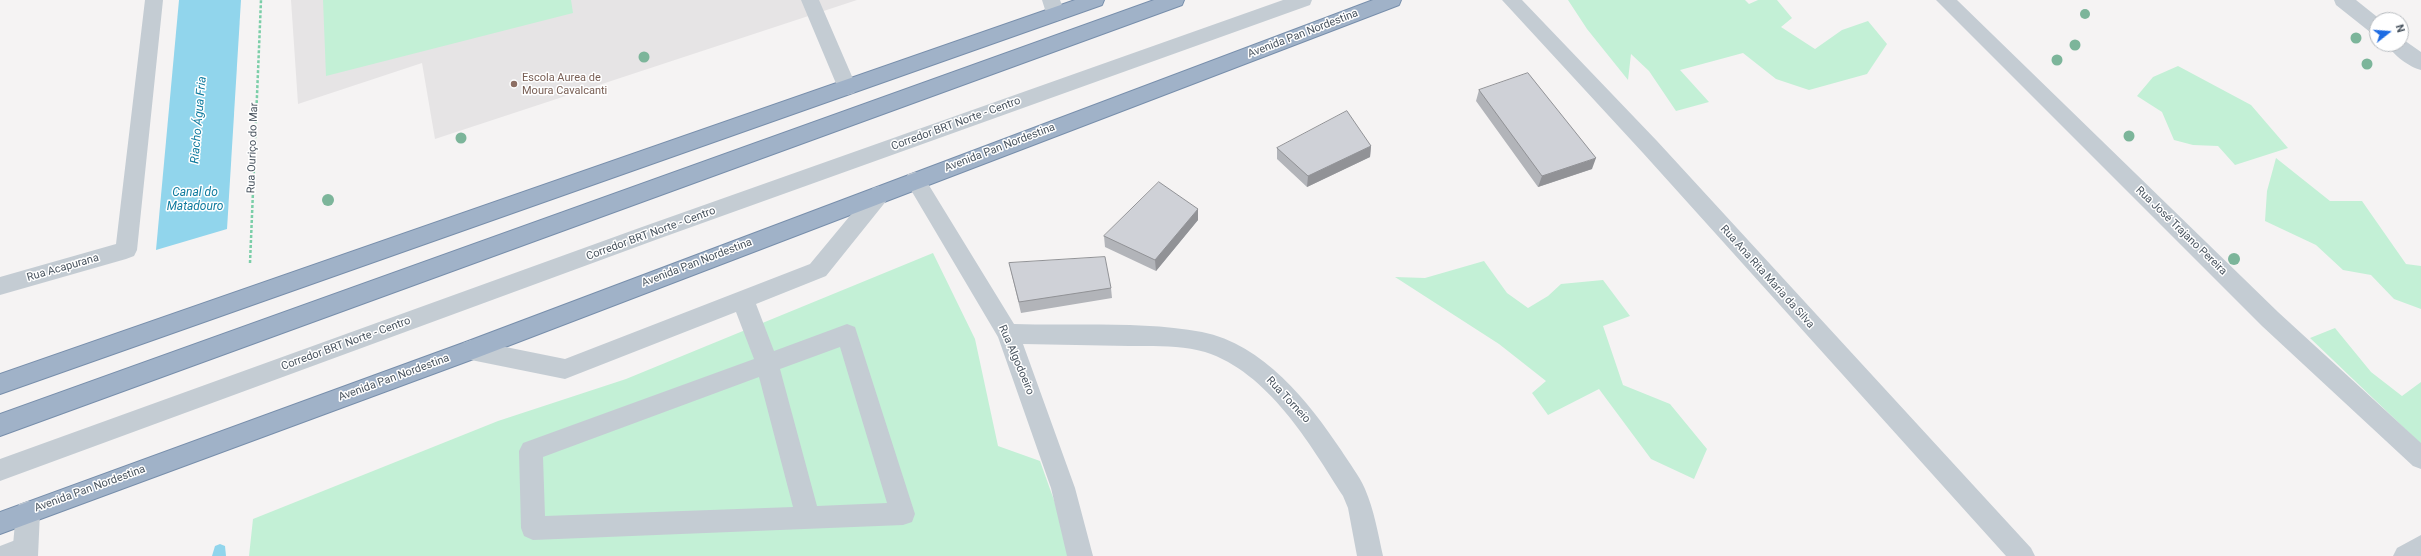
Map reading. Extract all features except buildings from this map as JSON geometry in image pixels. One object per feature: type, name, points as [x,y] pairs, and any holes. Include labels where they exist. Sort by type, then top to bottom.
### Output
[{"type":"highway","points":[[0,384],[249,295],[847,88],[1053,7],[1095,0]]},
{"type":"highway","points":[[0,425],[585,215],[1043,46],[1176,0]]},
{"type":"highway","name":"Avenida Pan Nordestina","points":[[0,523],[471,350],[1392,0]]},
{"type":"street","name":"Rua Acapurana","points":[[0,286],[126,250],[154,0]]},
{"type":"street","points":[[810,0],[847,88]]},
{"type":"street","name":"Corredor BRT Norte - Centro","points":[[0,470],[1302,0]]},
{"type":"street","name":"Rua Ana Rita Maria da Silva","points":[[1511,0],[1650,147],[2022,556]]},
{"type":"street","name":"Rua José Trajano Pereira","points":[[1945,0],[2270,319],[2421,458]]},
{"type":"street","points":[[2343,0],[2369,21]]},
{"type":"street","points":[[2407,52],[2421,63]]},
{"type":"street","name":"Rua Algodoeiro","points":[[915,180],[1008,334],[1063,488],[1080,556]]},
{"type":"street","points":[[471,350],[565,369],[818,270],[880,194]]},
{"type":"street","points":[[743,300],[767,364],[808,518]]},
{"type":"street","points":[[847,334],[902,514],[533,528],[531,451],[767,364],[847,334]]},
{"type":"street","name":"Rua Torneio","points":[[1008,334],[1164,337],[1203,342],[1223,349],[1264,374],[1309,422],[1353,490],[1360,508],[1370,556]]},
{"type":"street","points":[[19,553],[28,512]]},
{"type":"street","points":[[2406,556],[2421,548]]},
{"type":"path","name":"Rua Ouriço do Mar","points":[[249,295],[252,181],[261,0]]},
{"type":"shaded area","name":"Escola Aurea de Moura Cavalcanti","points":[[291,0],[857,0],[435,139],[422,63],[298,104]]},
{"type":"green space","points":[[323,0],[571,0],[573,13],[326,76]]},
{"type":"green space","points":[[1568,0],[1745,0],[1749,4],[1758,0],[1777,0],[1792,18],[1781,27],[1815,49],[1842,30],[1868,21],[1887,44],[1867,74],[1809,90],[1776,79],[1743,53],[1680,70],[1709,102],[1676,111],[1649,71],[1631,54],[1628,80],[1587,29]]},
{"type":"green space","points":[[2178,66],[2251,105],[2288,148],[2235,165],[2218,146],[2193,145],[2174,140],[2162,112],[2137,96],[2153,77]]},
{"type":"green space","points":[[2276,158],[2330,201],[2362,201],[2406,264],[2421,266],[2421,309],[2394,299],[2371,275],[2343,270],[2316,245],[2265,221],[2267,191]]},
{"type":"green space","points":[[933,253],[975,339],[998,446],[1040,461],[1074,556],[249,556],[253,519],[498,421],[626,379]]},
{"type":"green space","points":[[1484,261],[1507,293],[1528,308],[1548,296],[1561,284],[1603,280],[1630,316],[1603,326],[1623,385],[1670,404],[1707,449],[1694,479],[1651,459],[1599,389],[1548,415],[1532,393],[1546,381],[1499,344],[1395,277],[1425,278]]},
{"type":"green space","points":[[2335,328],[2371,372],[2402,396],[2421,382],[2421,444],[2310,338]]},
{"type":"water","name":"Canal do Matadouro","points":[[179,0],[241,0],[227,229],[156,250]]},
{"type":"waterway","name":"Riacho Água Fria","points":[[219,556],[220,551]]},
{"type":"place","name":"Escola Aurea de Moura Cavalcanti","points":[[514,84]]}]
